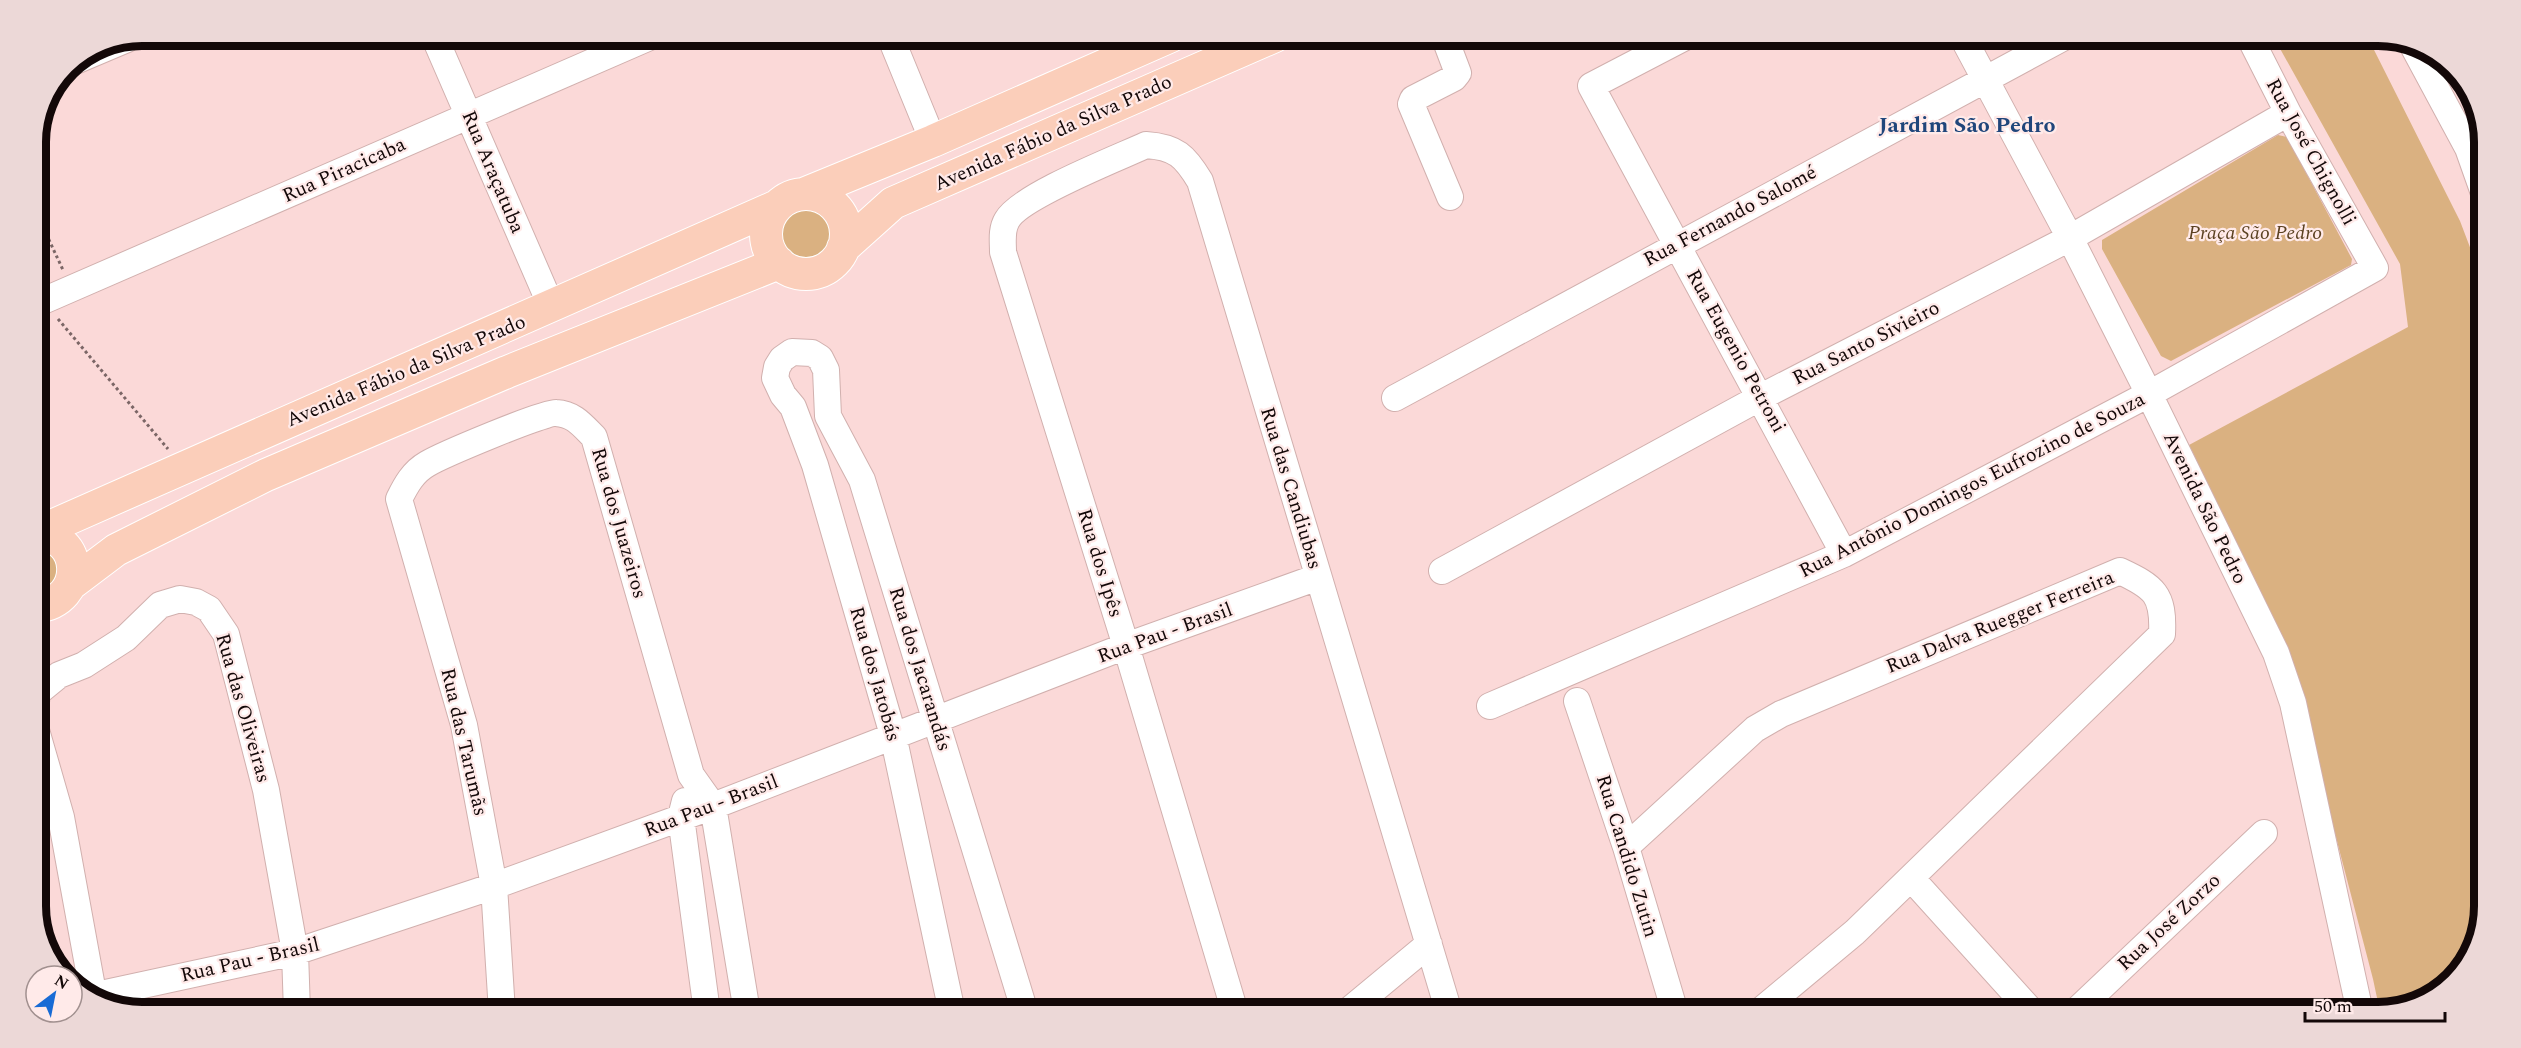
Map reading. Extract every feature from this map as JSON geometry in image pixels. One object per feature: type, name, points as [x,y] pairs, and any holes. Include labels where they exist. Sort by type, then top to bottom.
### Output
[{"type":"main road","name":"Avenida Fábio da Silva Prado","points":[[806,194],[1148,46]]},
{"type":"main road","name":"Avenida Fábio da Silva Prado","points":[[843,248],[893,203],[1252,46]]},
{"type":"main road","points":[[806,194],[823,197],[840,211],[846,235],[843,248],[837,259],[827,268],[815,273],[802,274],[789,270],[771,254],[766,232],[767,223],[775,207],[789,197],[806,194]]},
{"type":"main road","name":"Avenida Fábio da Silva Prado","points":[[47,529],[183,467],[552,308],[775,207]]},
{"type":"main road","name":"Avenida Fábio da Silva Prado","points":[[47,604],[57,601],[71,584],[116,550],[266,475],[507,372],[779,263]]},
{"type":"main road","points":[[47,536],[68,552],[74,573],[71,584]]},
{"type":"street","name":"Rua Araçatuba","points":[[438,46],[552,308]]},
{"type":"street","name":"Rua Piracicaba","points":[[47,299],[629,46]]},
{"type":"street","points":[[894,46],[933,141]]},
{"type":"street","points":[[1448,46],[1458,73],[1454,78],[1413,99],[1411,104],[1450,197]]},
{"type":"street","name":"Rua Eugenio Petroni","points":[[1668,46],[1591,86],[1844,554]]},
{"type":"street","name":"Avenida São Pedro","points":[[1967,46],[2070,238],[2149,394],[2279,663],[2293,703],[2358,1002]]},
{"type":"street","name":"Rua Fernando Salomé","points":[[1395,398],[2047,46]]},
{"type":"street","name":"Rua José Chignolli","points":[[2254,46],[2288,113],[2375,268]]},
{"type":"street","points":[[2418,55],[2468,148],[2474,165]]},
{"type":"street","name":"Rua Santo Sivieiro","points":[[1442,571],[1761,397],[2070,238],[2288,113]]},
{"type":"street","name":"Rua das Candiubas","points":[[1007,218],[1031,199],[1146,145],[1165,146],[1181,155],[1200,181],[1446,1002]]},
{"type":"street","name":"Rua dos Ipês","points":[[1007,218],[1002,234],[1003,252],[1126,646],[1232,1002]]},
{"type":"street","name":"Rua Antônio Domingos Eufrozino de Souza","points":[[1490,706],[1844,554],[2149,394],[2375,268]]},
{"type":"street","name":"Rua dos Jacarandás","points":[[792,352],[812,353],[820,358],[826,370],[828,416],[862,480],[1022,1002]]},
{"type":"street","name":"Rua dos Jatobás","points":[[792,352],[782,359],[777,367],[775,378],[783,395],[793,407],[815,465],[893,735],[950,1002]]},
{"type":"street","name":"Rua dos Juazeiros","points":[[409,479],[427,464],[525,421],[554,412],[573,416],[594,437],[691,775],[714,806],[745,1002]]},
{"type":"street","name":"Rua das Tarumãs","points":[[409,479],[399,499],[464,724],[494,886],[501,1002]]},
{"type":"street","name":"Rua Dalva Ruegger Ferreira","points":[[1626,848],[1755,729],[1781,714],[2120,571],[2148,584],[2163,611],[2162,634],[1855,932],[1771,1002]]},
{"type":"street","name":"Rua Pau - Brasil","points":[[106,994],[296,952],[494,886],[714,806],[1126,646],[1318,577]]},
{"type":"street","name":"Rua das Oliveiras","points":[[47,688],[59,675],[84,665],[126,638],[160,605],[180,599],[196,602],[209,609],[226,634],[266,790],[296,952],[297,1002]]},
{"type":"street","name":"Rua Candido Zutin","points":[[1577,701],[1626,848],[1672,1002]]},
{"type":"street","points":[[47,768],[61,817],[91,987]]},
{"type":"street","name":"Rua dos Juazeiros","points":[[681,817],[691,775]]},
{"type":"street","points":[[681,817],[706,1002]]},
{"type":"street","name":"Rua José Zorzo","points":[[2086,1002],[2264,833]]},
{"type":"street","points":[[1911,878],[2023,1002]]},
{"type":"street","points":[[1359,1002],[1429,944]]},
{"type":"path","points":[[47,236],[71,289]]},
{"type":"path","points":[[66,329],[183,467]]},
{"type":"green space","points":[[2279,46],[2372,46],[2460,221],[2474,258],[2473,925],[2462,954],[2442,978],[2416,994],[2378,1002],[2286,646],[2189,445],[2408,327],[2400,264]]},
{"type":"green space","name":"Praça São Pedro","points":[[2278,135],[2287,137],[2352,259],[2351,265],[2171,361],[2161,356],[2102,249],[2102,240]]},
{"type":"green space","points":[[800,207],[812,207],[822,211],[830,219],[834,235],[830,251],[822,259],[812,263],[800,263],[790,259],[782,251],[778,241],[778,229],[782,219],[790,211]]},
{"type":"green space","points":[[47,546],[65,577],[47,591]]},
{"type":"district","name":"Jardim São Pedro","points":[[1967,125]]}]
